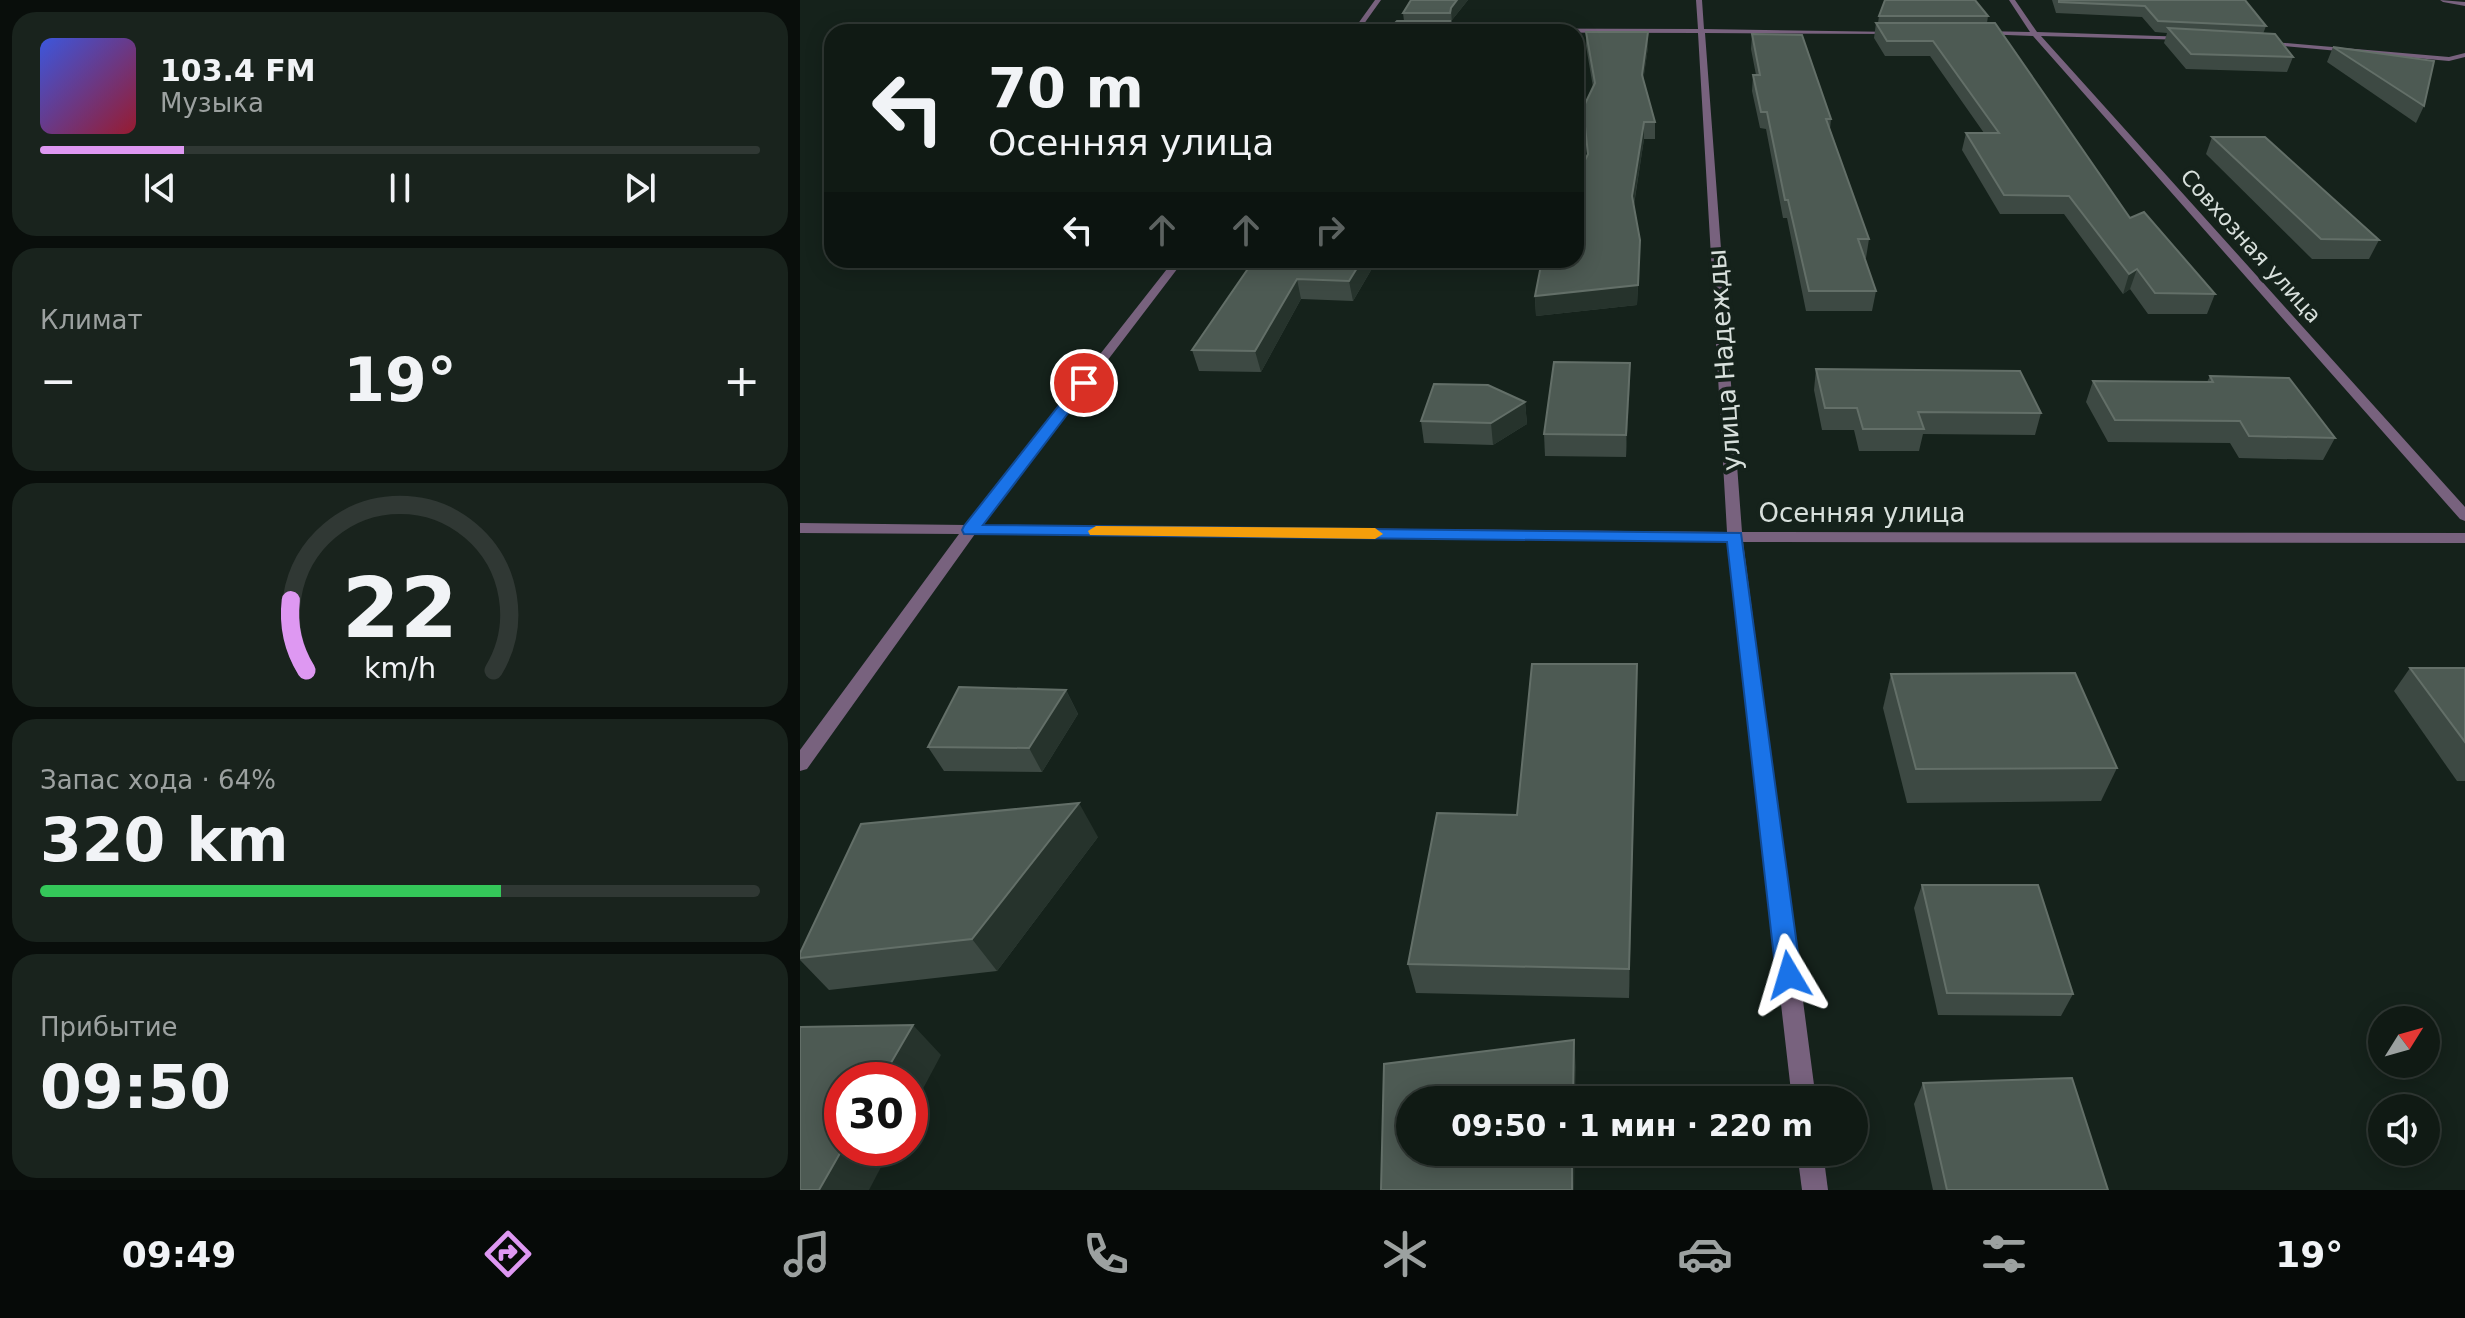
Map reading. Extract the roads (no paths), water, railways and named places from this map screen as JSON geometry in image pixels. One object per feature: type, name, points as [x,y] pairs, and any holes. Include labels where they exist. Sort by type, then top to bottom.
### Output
[{"type":"street","points":[[1361,24],[1378,0]]},
{"type":"street","name":"улица Надежды","points":[[1699,0],[1735,537],[1802,1086]]},
{"type":"street","name":"Совхозная улица","points":[[2012,0],[2034,33],[2465,516]]},
{"type":"street","points":[[2443,0],[2465,4]]},
{"type":"street","points":[[1584,31],[1907,32]]},
{"type":"street","points":[[1970,33],[2191,38]]},
{"type":"street","points":[[2253,42],[2449,59],[2465,55]]},
{"type":"street","points":[[2449,59],[2465,68]]},
{"type":"street","points":[[800,764],[970,530],[1173,268]]},
{"type":"street","name":"Осенняя улица","points":[[800,528],[1735,537],[2465,538]]},
{"type":"street","points":[[1812,1166],[1815,1190]]}]
